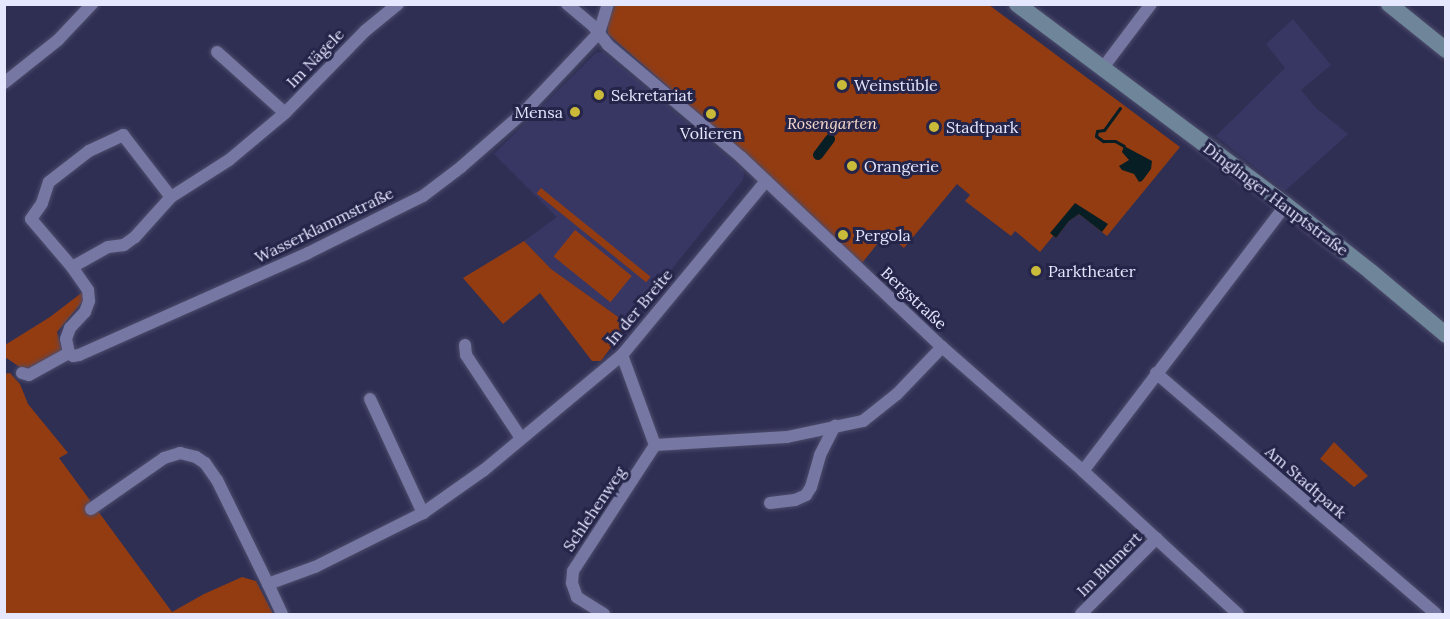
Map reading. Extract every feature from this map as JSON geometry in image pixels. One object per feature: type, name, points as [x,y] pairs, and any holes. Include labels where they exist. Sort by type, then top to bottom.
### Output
[{"type":"street","points":[[4,83],[58,40],[92,4]]},
{"type":"street","name":"Im Nägele","points":[[72,267],[108,247],[124,245],[135,237],[171,197],[229,160],[285,113],[365,31],[398,4]]},
{"type":"street","name":"Bergstraße","points":[[567,4],[599,33],[608,45],[766,181],[942,347],[1083,471],[1239,615]]},
{"type":"street","points":[[599,33],[608,4]]},
{"type":"street","name":"Dinglinger Hauptstraße","points":[[1017,4],[1286,205],[1446,335]]},
{"type":"street","points":[[1102,69],[1152,4]]},
{"type":"street","points":[[1389,4],[1446,50]]},
{"type":"street","name":"Wasserklammstraße","points":[[22,373],[29,375],[69,353],[73,356],[79,355],[308,253],[423,196],[523,113],[599,33]]},
{"type":"street","name":"Im Nägele","points":[[217,52],[285,113]]},
{"type":"street","points":[[69,353],[66,339],[70,328],[86,312],[89,301],[88,290],[72,267],[31,219],[42,203],[49,182],[89,151],[123,135],[171,197]]},
{"type":"street","name":"In der Breite","points":[[268,584],[321,564],[423,513],[484,470],[622,355],[766,181]]},
{"type":"street","points":[[1083,471],[1286,205]]},
{"type":"street","points":[[465,345],[466,355],[521,438]]},
{"type":"street","points":[[622,355],[655,446],[787,437],[863,421],[897,394],[942,347]]},
{"type":"street","name":"Am Stadtpark","points":[[1156,373],[1436,615]]},
{"type":"street","points":[[370,399],[423,513]]},
{"type":"street","points":[[770,503],[795,500],[806,495],[811,487],[820,455],[835,426]]},
{"type":"street","name":"Schlehenweg","points":[[604,615],[577,597],[572,583],[573,571],[655,446]]},
{"type":"street","points":[[91,509],[164,458],[180,453],[196,457],[205,463],[217,480],[282,615]]},
{"type":"street","name":"Im Blumert","points":[[1084,614],[1157,538]]},
{"type":"shaded area","points":[[1293,19],[1331,65],[1301,90],[1316,108],[1348,134],[1285,191],[1216,136],[1285,68],[1266,44]]},
{"type":"shaded area","points":[[603,52],[743,170],[744,175],[743,180],[628,324],[551,269],[524,241],[557,217],[494,154],[596,53]]},
{"type":"green space","name":"Stadtpark","points":[[615,5],[989,5],[1180,147],[1107,236],[1079,214],[1069,221],[1056,238],[1053,236],[1040,252],[1015,231],[1011,236],[965,201],[970,195],[957,184],[904,248],[886,233],[862,263],[746,155],[608,34],[607,23]]},
{"type":"green space","points":[[541,188],[651,277],[646,282],[537,193]]},
{"type":"green space","points":[[575,230],[632,276],[610,302],[554,256]]},
{"type":"green space","points":[[524,241],[551,269],[628,324],[601,361],[592,361],[540,293],[503,324],[463,278]]},
{"type":"green space","points":[[84,291],[82,302],[57,332],[62,351],[24,370],[5,357],[5,345],[50,317]]},
{"type":"green space","points":[[10,373],[20,384],[28,404],[68,453],[59,458],[172,612],[242,577],[256,581],[273,614],[5,614],[4,374]]},
{"type":"green space","points":[[1334,442],[1368,476],[1354,487],[1320,459]]},
{"type":"water","points":[[1124,146],[1152,161],[1151,169],[1142,181],[1139,182],[1134,174],[1122,170],[1119,166],[1129,160],[1122,152]]},
{"type":"water","points":[[1075,203],[1108,224],[1102,232],[1079,214],[1069,221],[1056,238],[1050,233]]},
{"type":"waterway","points":[[1120,108],[1104,130],[1097,131],[1096,136],[1103,141],[1115,141],[1124,146]]},
{"type":"waterway","points":[[818,155],[830,139]]},
{"type":"place","name":"Weinstüble","points":[[842,85]]},
{"type":"place","name":"Sekretariat","points":[[599,95]]},
{"type":"place","name":"Mensa","points":[[575,112]]},
{"type":"place","name":"Volieren","points":[[711,114]]},
{"type":"place","name":"Stadtpark","points":[[934,127]]},
{"type":"place","name":"Orangerie","points":[[852,166]]},
{"type":"place","name":"Pergola","points":[[843,235]]},
{"type":"place","name":"Parktheater","points":[[1036,271]]},
{"type":"park label","name":"Rosengarten","points":[[832,123]]}]
